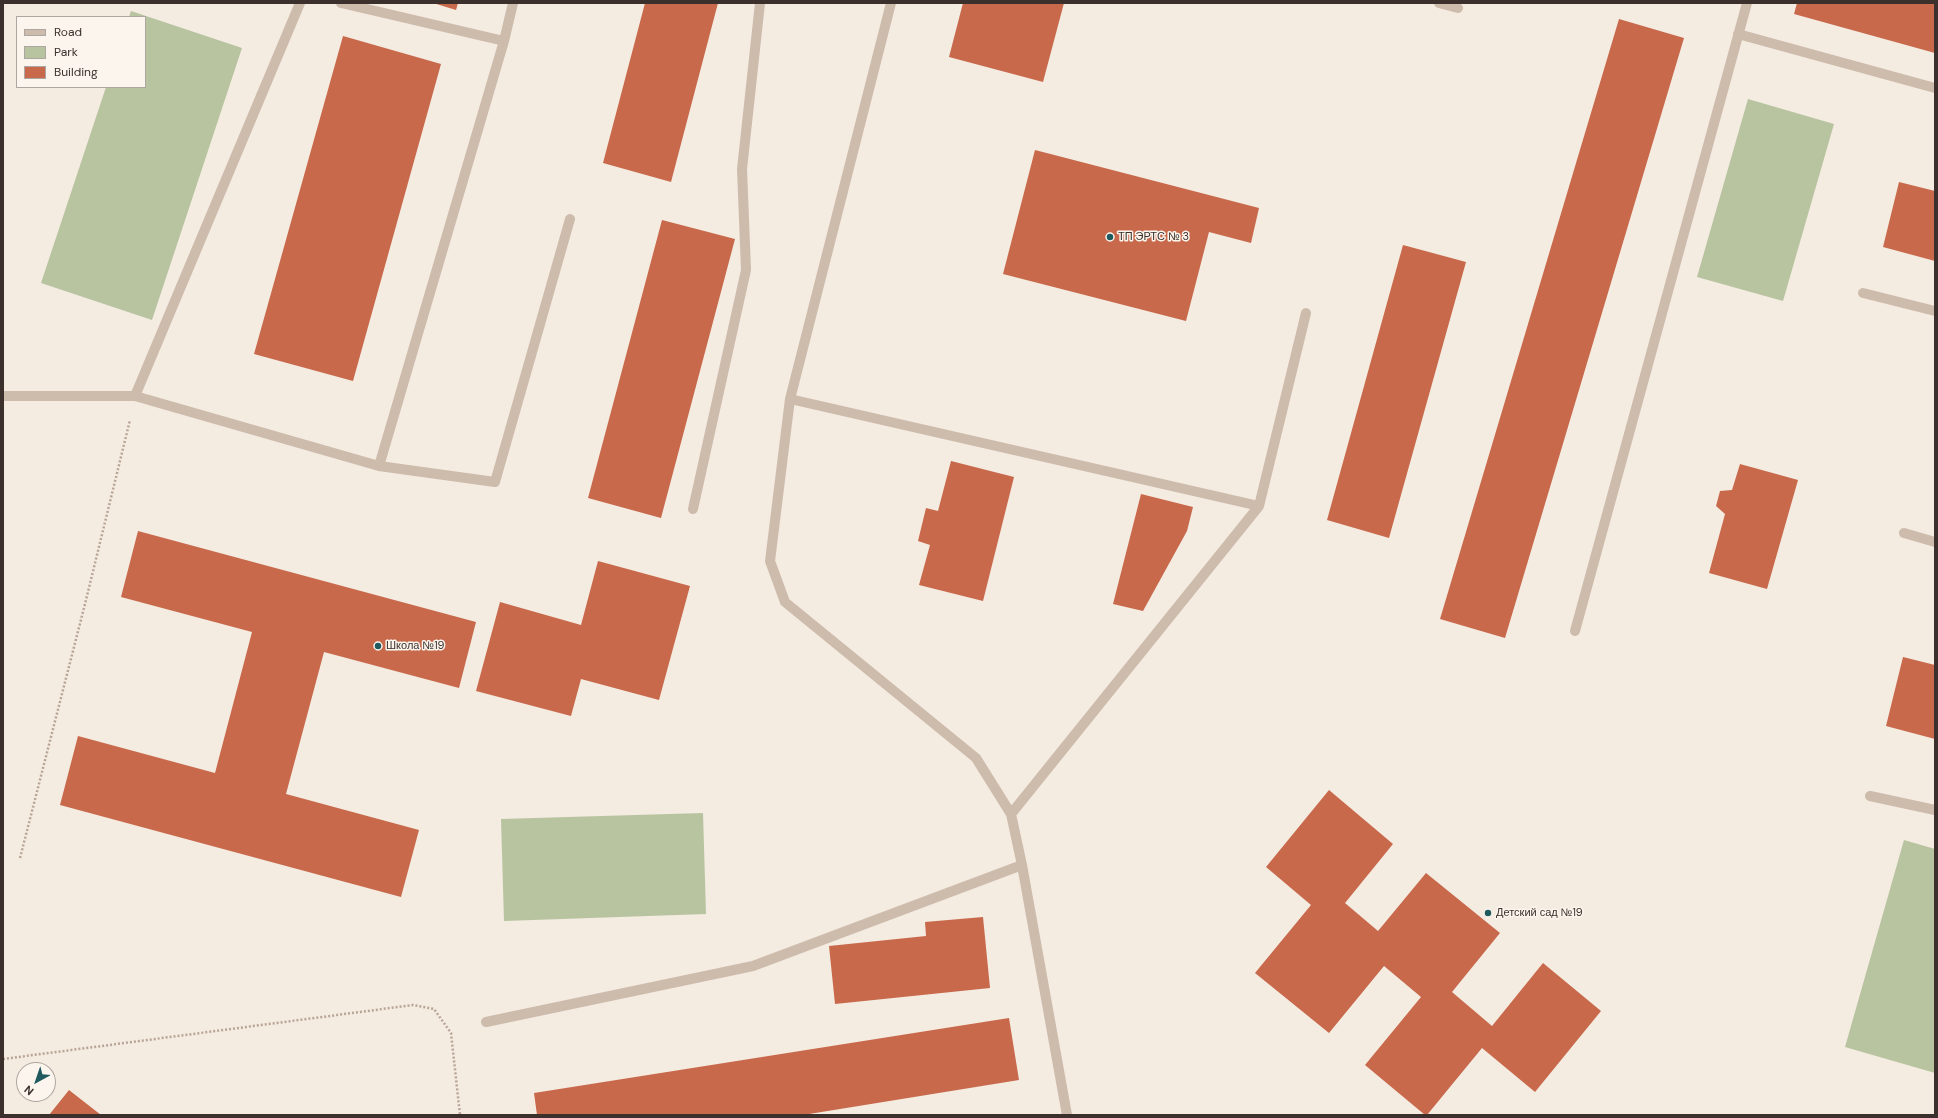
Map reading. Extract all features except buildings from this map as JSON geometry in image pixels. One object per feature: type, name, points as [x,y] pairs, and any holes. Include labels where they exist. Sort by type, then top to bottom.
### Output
[{"type":"street","points":[[135,396],[300,3]]},
{"type":"street","points":[[341,3],[504,41]]},
{"type":"street","points":[[379,466],[514,3]]},
{"type":"street","points":[[693,509],[746,270],[742,169],[760,3]]},
{"type":"street","points":[[892,3],[790,399],[770,561],[785,602],[976,758],[1011,814],[1022,865],[1067,1115]]},
{"type":"street","points":[[1439,3],[1458,8]]},
{"type":"street","points":[[1575,631],[1747,3]]},
{"type":"street","points":[[1738,34],[1935,88]]},
{"type":"street","points":[[3,396],[135,396],[379,466],[495,482],[570,219]]},
{"type":"street","points":[[1863,293],[1935,311]]},
{"type":"street","points":[[1011,814],[1258,506],[1306,313]]},
{"type":"street","points":[[790,399],[1258,506]]},
{"type":"street","points":[[1904,533],[1935,542]]},
{"type":"street","points":[[1870,796],[1935,810]]},
{"type":"street","points":[[486,1022],[753,966],[1022,865]]},
{"type":"path","points":[[20,858],[85,604],[135,396]]},
{"type":"path","points":[[3,1060],[413,1005],[434,1009],[451,1033],[460,1115]]},
{"type":"green space","points":[[131,11],[146,16],[129,16]]},
{"type":"green space","points":[[146,16],[242,48],[152,320],[41,283],[106,88],[146,88]]},
{"type":"green space","points":[[1748,99],[1834,124],[1783,301],[1697,277]]},
{"type":"green space","points":[[703,813],[706,914],[504,921],[501,819]]},
{"type":"green space","points":[[1904,840],[1935,849],[1935,1073],[1845,1047]]},
{"type":"place","name":"ТП ЭРТС № 3","points":[[1110,237]]},
{"type":"place","name":"Школа №19","points":[[378,646]]},
{"type":"place","name":"Детский сад №19","points":[[1488,913]]}]
